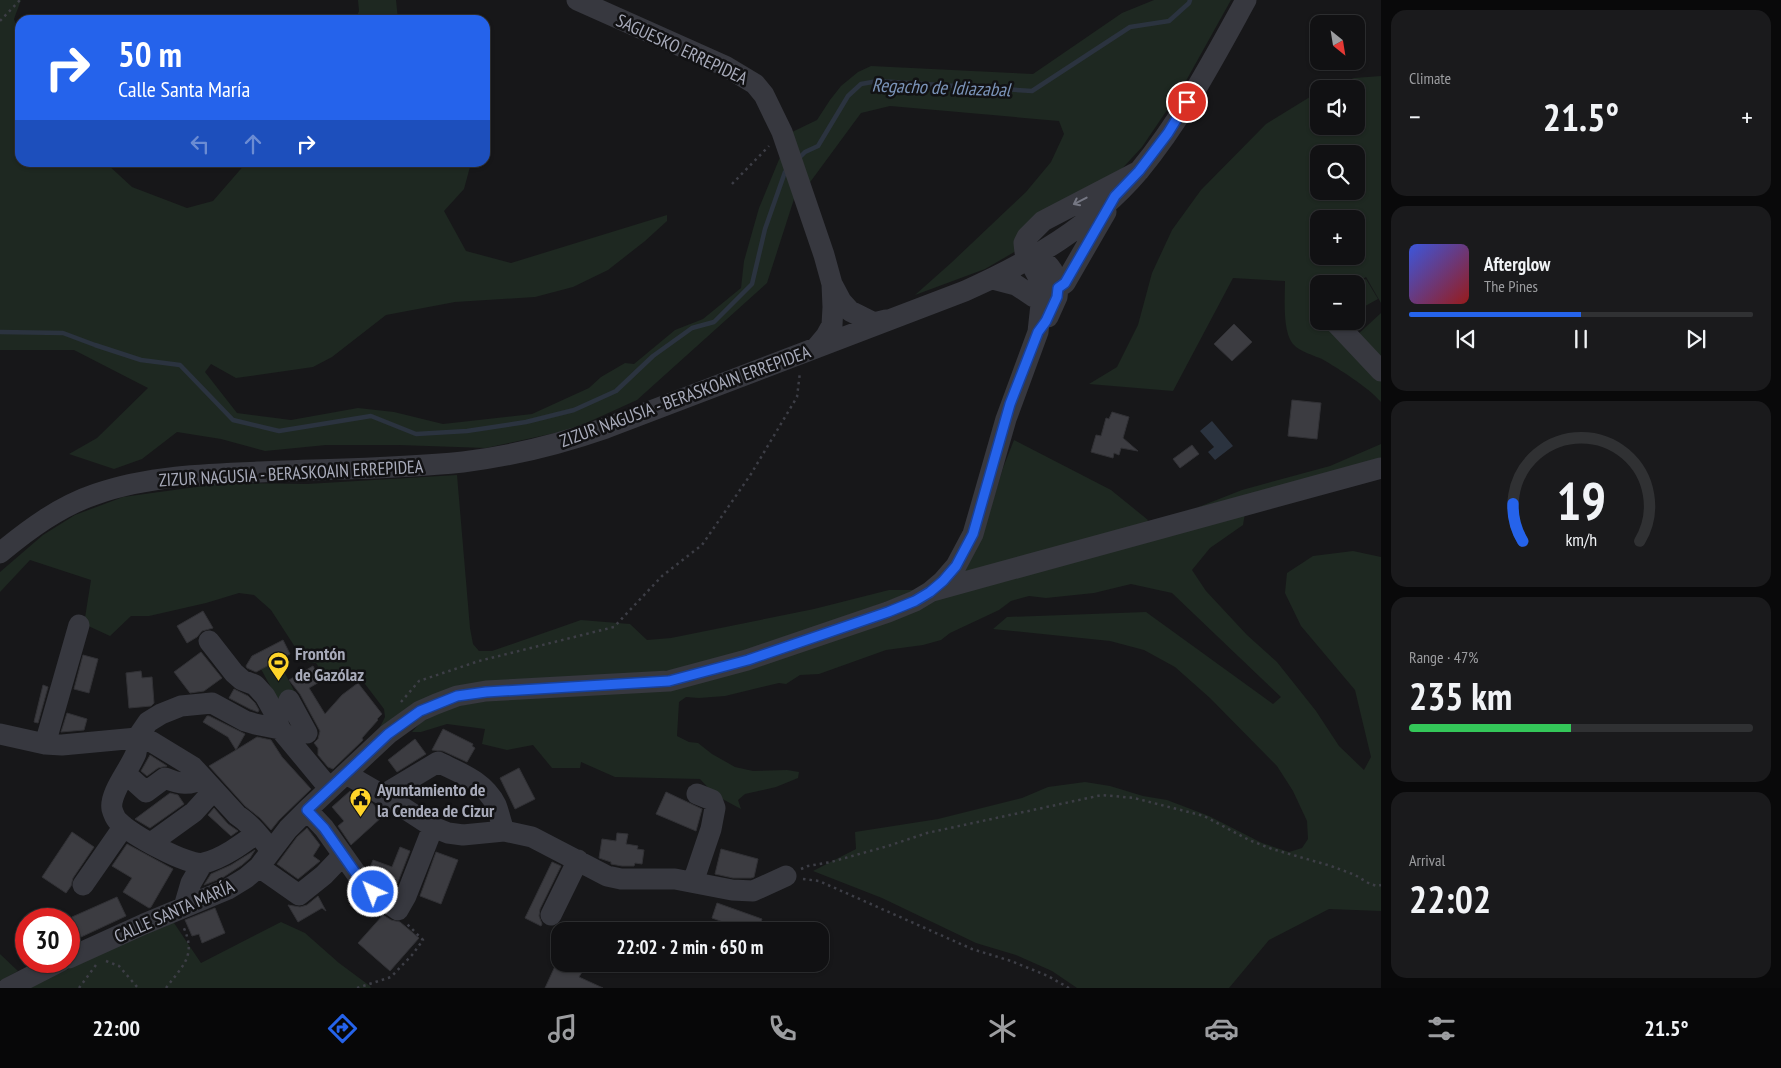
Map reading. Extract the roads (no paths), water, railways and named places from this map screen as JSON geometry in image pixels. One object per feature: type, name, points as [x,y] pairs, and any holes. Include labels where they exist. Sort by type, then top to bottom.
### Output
[{"type":"street","name":"SAGUESKO ERREPIDEA","points":[[577,0],[725,66],[746,78],[761,90],[785,142],[824,256],[832,293]]},
{"type":"street","name":"ZIZUR NAGUSIA - BERASKOAIN ERREPIDEA","points":[[0,553],[28,530],[59,511],[94,494],[150,480],[199,475],[465,462],[514,454],[561,443],[606,428],[809,351],[993,279],[1029,260],[1078,228],[1115,196],[1139,171],[1173,126],[1246,0]]},
{"type":"street","points":[[930,592],[956,566],[973,534],[1006,419],[1038,332],[1050,291],[1056,279],[1052,269],[1043,261],[1037,259],[1029,260],[1024,243],[1032,230],[1061,211],[1139,171]]},
{"type":"street","points":[[993,279],[1016,285],[1034,297],[1065,283],[1115,196]]},
{"type":"street","points":[[832,293],[850,311],[874,323],[893,319]]},
{"type":"street","points":[[832,293],[843,330],[849,335]]},
{"type":"street","points":[[809,351],[826,336],[832,325],[832,293]]},
{"type":"street","points":[[1342,330],[1381,371]]},
{"type":"street","points":[[930,592],[1165,521],[1381,468]]},
{"type":"street","name":"CALLE SANTA MARÍA","points":[[80,952],[228,889],[246,878],[329,788],[388,734],[420,711],[457,696],[486,692],[660,682],[702,673],[748,660],[888,612],[915,601],[930,592]]},
{"type":"street","points":[[45,744],[79,625]]},
{"type":"street","points":[[209,641],[234,673],[242,680],[255,685],[265,696],[276,714],[298,734]]},
{"type":"street","points":[[289,700],[298,734],[329,788]]},
{"type":"street","points":[[257,833],[235,848],[202,864],[191,863],[151,843],[118,821],[112,808],[114,793],[137,751],[137,738],[148,722],[161,714],[181,706],[212,703],[245,721],[298,734]]},
{"type":"street","points":[[0,734],[45,744],[84,744],[137,738],[152,742],[193,767],[257,833],[265,859],[299,895],[324,875],[343,855]]},
{"type":"street","points":[[383,795],[438,762],[471,778],[486,790],[496,805],[504,831]]},
{"type":"street","points":[[126,774],[146,792],[165,778],[178,784],[196,782],[208,784]]},
{"type":"street","points":[[346,774],[433,827],[448,833],[463,835],[504,831],[532,837],[578,860],[595,871],[614,878],[675,879],[753,892],[786,876]]},
{"type":"street","points":[[151,843],[194,812],[208,784]]},
{"type":"street","points":[[693,882],[711,829],[715,808],[712,800],[697,794]]},
{"type":"street","points":[[307,810],[324,828],[365,886],[398,910],[406,896],[433,827]]},
{"type":"street","points":[[83,885],[124,826]]},
{"type":"street","points":[[551,915],[578,860]]},
{"type":"street","points":[[180,909],[191,883],[202,864]]},
{"type":"street","name":"CALLE SANTA MARÍA","points":[[8,988],[38,973]]},
{"type":"water","points":[[1212,421],[1233,446],[1215,460],[1208,452],[1214,447],[1200,431]]},
{"type":"waterway","name":"Regacho de Idiazabal","points":[[799,158],[805,152],[818,146],[848,96],[861,84],[878,81],[1032,91],[1130,27],[1169,21],[1190,0]]},
{"type":"waterway","name":"Regacho de Idiazabal","points":[[0,332],[63,333],[141,360],[180,365],[233,420],[279,431],[371,416],[416,434],[467,431],[526,422],[574,410],[616,391],[653,356],[692,328],[714,322],[752,284],[765,229],[785,172],[788,169]]},
{"type":"place","name":"Frontón de Gazólaz","points":[[279,682]]},
{"type":"place","name":"Ayuntamiento de la Cendea de Cizur","points":[[361,818]]}]
